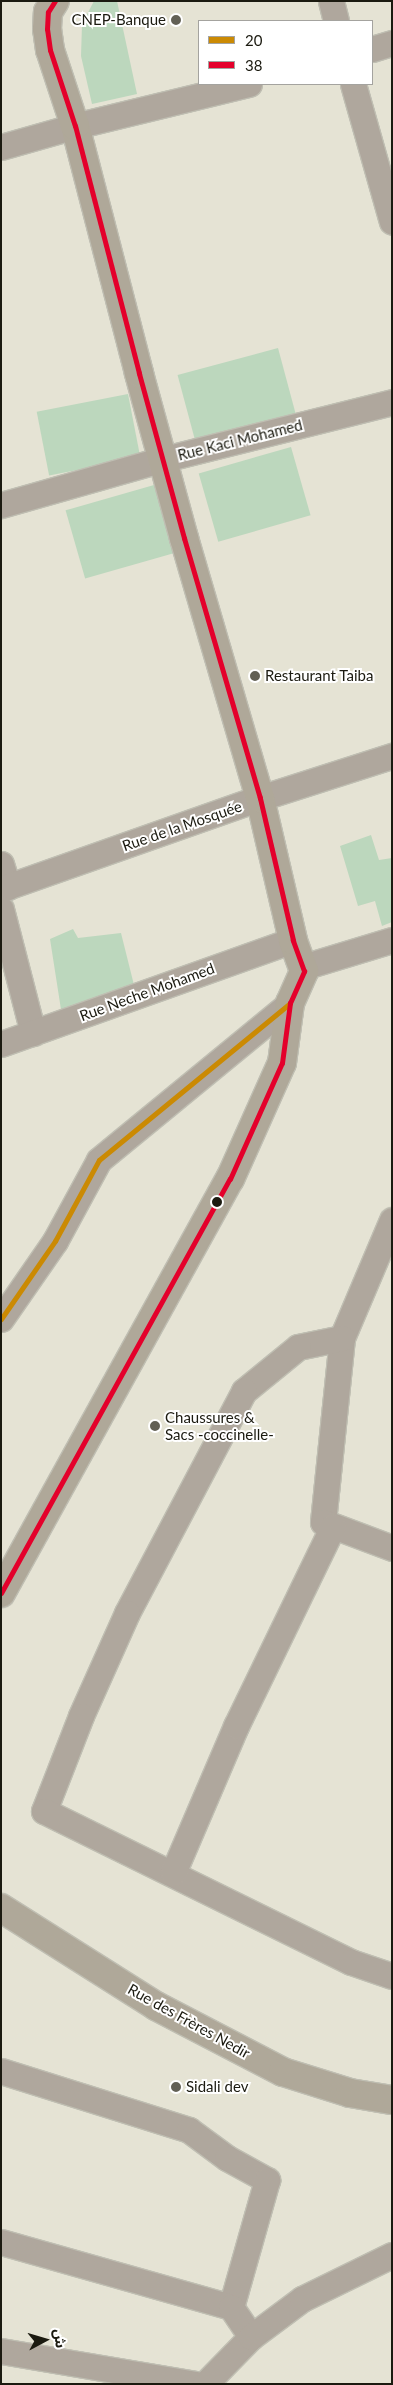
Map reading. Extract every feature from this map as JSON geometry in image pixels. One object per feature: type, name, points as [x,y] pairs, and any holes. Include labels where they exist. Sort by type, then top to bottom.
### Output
[{"type":"main road","points":[[1,1593],[230,1179],[282,1063],[290,1003],[304,972],[293,940],[260,798],[184,538],[139,373],[76,126],[50,50],[47,29],[48,12],[55,1]]},
{"type":"main road","name":"Rue des Frères Nedir","points":[[1,1908],[156,2006],[282,2072],[350,2093],[392,2100]]},
{"type":"street","points":[[331,1],[336,20]]},
{"type":"street","points":[[373,49],[392,43]]},
{"type":"street","points":[[1,147],[76,126],[244,85]]},
{"type":"street","points":[[353,85],[392,222]]},
{"type":"street","name":"Rue Kaci Mohamed","points":[[1,505],[164,459],[392,402]]},
{"type":"street","name":"Rue de la Mosquée","points":[[3,887],[260,798],[392,756]]},
{"type":"street","points":[[3,887],[33,1032]]},
{"type":"street","name":"Rue Neche Mohamed","points":[[1,1044],[293,940]]},
{"type":"street","points":[[303,967],[392,940]]},
{"type":"street","points":[[4,1307],[55,1241],[99,1160],[290,1003]]},
{"type":"street","points":[[392,1220],[342,1338],[324,1522],[392,1548]]},
{"type":"street","points":[[342,1338],[298,1347],[244,1391],[127,1613],[80,1716],[44,1811],[352,1962],[392,1976]]},
{"type":"street","points":[[173,1873],[236,1726],[334,1526]]},
{"type":"street","points":[[1,2071],[189,2130],[227,2158],[267,2180],[231,2307]]},
{"type":"street","points":[[1,2242],[231,2307],[251,2337]]},
{"type":"street","points":[[205,2384],[251,2337],[302,2299],[392,2255]]},
{"type":"street","points":[[1,2351],[196,2384]]},
{"type":"green space","points":[[94,1],[117,1],[137,94],[92,104],[81,56],[82,24]]},
{"type":"green space","points":[[278,348],[296,416],[196,443],[178,375]]},
{"type":"green space","points":[[128,394],[140,458],[49,476],[37,412]]},
{"type":"green space","points":[[291,447],[311,515],[218,542],[199,473]]},
{"type":"green space","points":[[154,485],[174,553],[85,579],[66,510]]},
{"type":"green space","points":[[371,835],[379,860],[392,858],[392,922],[382,926],[375,901],[358,906],[340,846]]},
{"type":"green space","points":[[73,929],[78,938],[121,933],[135,989],[62,1016],[50,939]]},
{"type":"transit line","name":"38","points":[[1,1593],[230,1179],[282,1063],[290,1003],[304,971],[293,940],[260,798],[184,538],[139,373],[75,126],[50,50],[47,29],[48,12],[55,1]]},
{"type":"transit line","name":"20","points":[[1,1319],[55,1241],[99,1160],[290,1003]]},
{"type":"place","name":"CNEP-Banque","points":[[176,20]]},
{"type":"place","name":"Restaurant Taiba","points":[[255,676]]},
{"type":"place","name":"Chaussures & Sacs -coccinelle-","points":[[155,1426]]},
{"type":"place","name":"Sidali dev","points":[[176,2087]]}]
